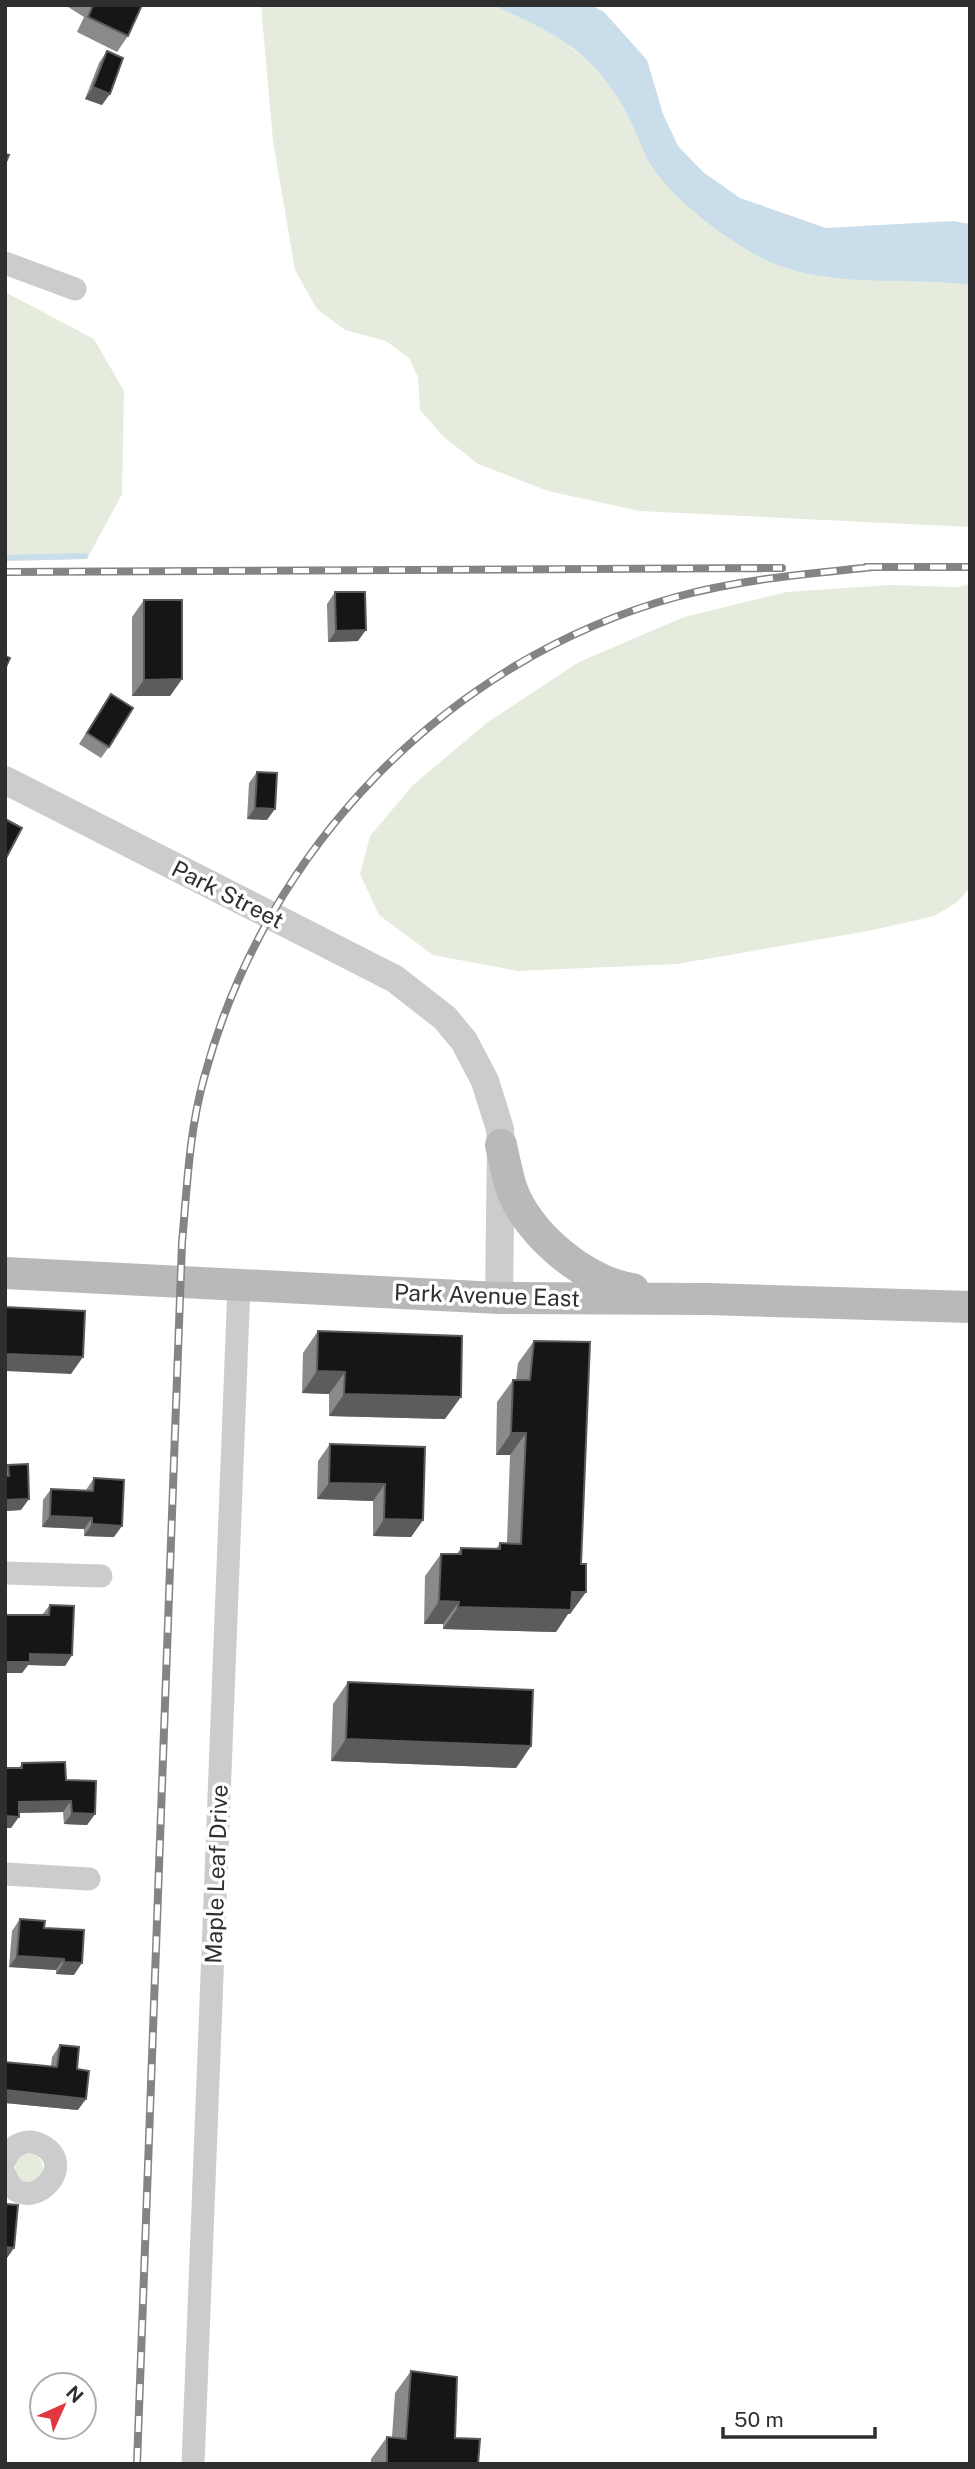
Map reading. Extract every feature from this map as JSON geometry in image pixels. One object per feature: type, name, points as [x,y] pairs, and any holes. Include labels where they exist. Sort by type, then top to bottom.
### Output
[{"type":"main road","points":[[501,1144],[512,1189],[530,1221],[570,1261],[590,1275],[615,1287],[707,1299]]},
{"type":"main road","name":"Park Avenue East","points":[[5,1272],[499,1298],[707,1299],[970,1307]]},
{"type":"street","points":[[5,262],[75,289]]},
{"type":"street","name":"Park Street","points":[[5,780],[395,979],[445,1018],[464,1041],[485,1081],[500,1129],[499,1298]]},
{"type":"street","name":"Maple Leaf Drive","points":[[193,2464],[239,1285]]},
{"type":"street","points":[[5,1573],[101,1576]]},
{"type":"street","points":[[5,1874],[89,1879]]},
{"type":"street","points":[[5,2161],[12,2148],[20,2144],[37,2143],[51,2153],[55,2170],[48,2185],[34,2193],[19,2191],[5,2175]]},
{"type":"shaded area","points":[[261,5],[492,5],[529,21],[565,42],[591,64],[613,90],[631,121],[824,277],[970,285],[970,527],[640,511],[548,491],[478,464],[444,437],[420,410],[418,377],[409,358],[386,341],[345,330],[317,309],[295,270],[273,141]]},
{"type":"shaded area","points":[[5,292],[94,339],[124,391],[122,494],[87,559],[5,561]]},
{"type":"shaded area","points":[[970,584],[970,888],[956,903],[934,916],[873,930],[677,964],[518,971],[433,955],[379,915],[360,874],[370,836],[413,785],[488,722],[579,662],[684,617],[787,592],[890,585],[958,587]]},
{"type":"shaded area","points":[[29,2154],[39,2158],[43,2168],[39,2178],[29,2182],[19,2178],[15,2168],[19,2158]]},
{"type":"water","points":[[492,5],[591,5],[604,12],[647,60],[663,114],[678,146],[703,172],[740,198],[826,228],[953,221],[970,224],[970,285],[819,276],[770,262],[755,254],[704,220],[661,179],[648,160],[618,99],[592,65],[558,38]]},
{"type":"building","points":[[93,5],[142,5],[128,36],[88,17]]},
{"type":"building","points":[[107,51],[123,58],[110,94],[93,87]]},
{"type":"building","points":[[335,592],[365,592],[366,630],[336,631]]},
{"type":"building","points":[[144,600],[182,600],[182,679],[144,680]]},
{"type":"building","points":[[5,656],[10,658],[5,669]]},
{"type":"building","points":[[111,694],[133,708],[109,747],[87,733]]},
{"type":"building","points":[[257,772],[277,773],[275,809],[255,808]]},
{"type":"building","points":[[5,819],[22,828],[5,860]]},
{"type":"building","points":[[5,1307],[85,1311],[83,1357],[5,1354]]},
{"type":"building","points":[[318,1331],[462,1336],[461,1397],[344,1394],[345,1372],[317,1371]]},
{"type":"building","points":[[534,1341],[590,1342],[581,1564],[586,1564],[586,1592],[572,1592],[571,1610],[458,1607],[459,1602],[439,1601],[441,1554],[461,1554],[461,1548],[500,1549],[500,1543],[521,1544],[526,1433],[511,1433],[513,1380],[530,1380]]},
{"type":"building","points":[[330,1444],[425,1447],[423,1520],[384,1519],[385,1484],[329,1483]]},
{"type":"building","points":[[28,1464],[29,1499],[5,1500],[8,1465]]},
{"type":"building","points":[[94,1478],[124,1480],[122,1526],[92,1524],[92,1518],[50,1516],[51,1489],[93,1491]]},
{"type":"building","points":[[50,1605],[74,1606],[72,1655],[30,1654],[30,1662],[5,1662],[5,1615],[49,1615]]},
{"type":"building","points":[[348,1682],[533,1690],[531,1746],[346,1739]]},
{"type":"building","points":[[65,1762],[66,1780],[96,1781],[95,1814],[72,1813],[71,1801],[19,1802],[19,1817],[5,1816],[5,1768],[22,1768],[22,1763]]},
{"type":"building","points":[[20,1919],[45,1921],[44,1928],[84,1930],[82,1963],[17,1956]]},
{"type":"building","points":[[60,2045],[79,2047],[77,2069],[89,2071],[86,2099],[5,2090],[5,2062],[57,2067]]},
{"type":"building","points":[[5,2204],[18,2205],[14,2248],[5,2247]]},
{"type":"building","points":[[411,2371],[457,2377],[455,2438],[480,2439],[478,2464],[387,2464],[387,2437],[406,2439]]},
{"type":"waterway","points":[[5,558],[85,556]]},
{"type":"railway","points":[[866,567],[970,567]]},
{"type":"railway","points":[[137,2464],[182,1243],[189,1160],[199,1098],[232,994],[271,915],[320,842],[377,775],[442,716],[514,667],[592,626],[676,597],[749,581],[873,567]]},
{"type":"railway","points":[[5,572],[782,568]]}]
